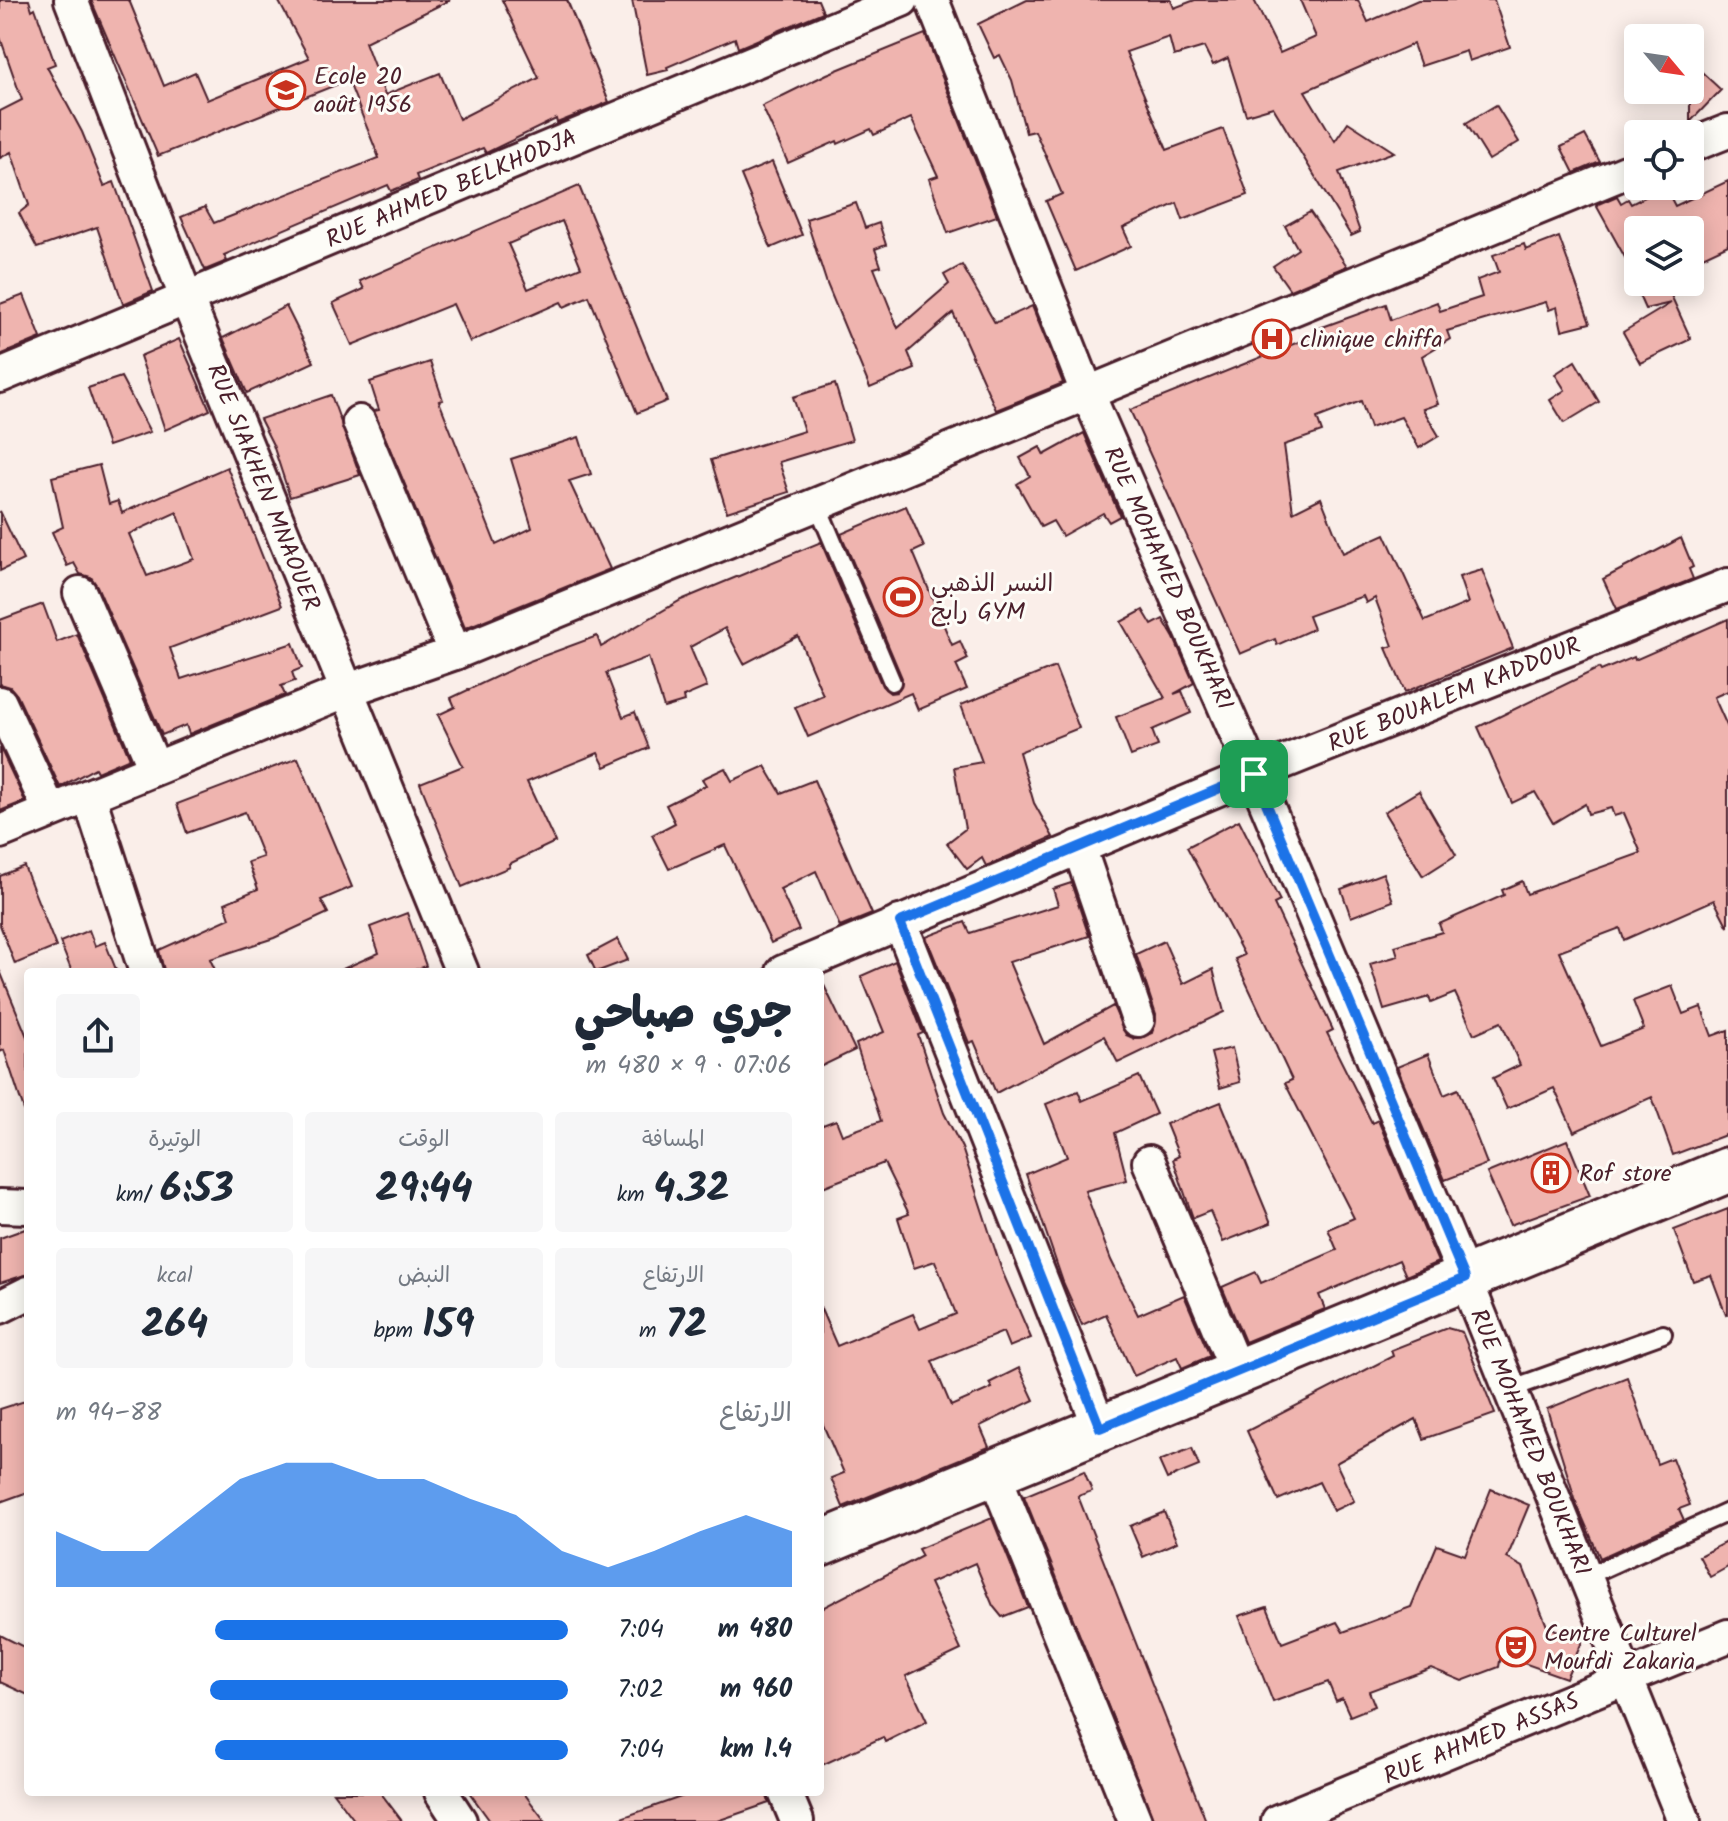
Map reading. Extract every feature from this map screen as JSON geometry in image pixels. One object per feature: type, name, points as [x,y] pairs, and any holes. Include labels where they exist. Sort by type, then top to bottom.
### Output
[{"type":"street","name":"RUE SIAKHEN MNAOUER","points":[[71,0],[186,297],[460,968]]},
{"type":"street","name":"RUE AHMED BELKHODJA","points":[[0,376],[902,0]]},
{"type":"street","name":"RUE MOHAMED BOUKHARI","points":[[932,0],[1087,392],[1254,774],[1465,1278],[1684,1821]]},
{"type":"street","points":[[1704,140],[1728,131]]},
{"type":"street","points":[[0,832],[348,690],[455,653],[816,502],[1624,173]]},
{"type":"street","points":[[359,422],[455,653]]},
{"type":"street","name":"RUE BOUALEM KADDOUR","points":[[792,968],[1254,774],[1728,585]]},
{"type":"street","points":[[80,593],[155,768]]},
{"type":"street","points":[[0,703],[50,811]]},
{"type":"street","points":[[89,796],[145,968]]},
{"type":"street","points":[[1079,847],[1138,1020]]},
{"type":"street","points":[[900,922],[1100,1428]]},
{"type":"street","points":[[1149,1162],[1237,1372]]},
{"type":"street","points":[[824,1542],[1728,1170]]},
{"type":"street","points":[[0,1206],[24,1207]]},
{"type":"street","points":[[0,1307],[24,1295]]},
{"type":"street","points":[[994,1473],[1135,1821]]},
{"type":"street","name":"RUE AHMED ASSAS","points":[[1278,1821],[1728,1636]]},
{"type":"street","points":[[444,1796],[460,1821]]},
{"type":"street","points":[[787,1796],[797,1821]]},
{"type":"lane","points":[[816,502],[892,682]]},
{"type":"lane","points":[[1510,1389],[1663,1334]]},
{"type":"lane","points":[[1585,1577],[1728,1512]]},
{"type":"building","points":[[0,0],[29,0],[32,10],[35,8],[55,64],[47,67],[82,132],[104,186],[114,182],[153,291],[123,304],[97,227],[37,248],[28,231],[19,213],[29,205],[11,152],[0,158],[0,111],[22,100],[0,37]]},
{"type":"building","points":[[91,0],[129,0],[164,86],[195,72],[207,100],[309,58],[278,0],[450,0],[365,42],[385,95],[440,73],[459,119],[539,78],[502,0],[567,0],[609,102],[557,123],[556,119],[486,153],[483,148],[416,175],[418,180],[391,191],[388,185],[224,255],[227,261],[205,270],[181,217],[205,207],[214,223],[379,158],[348,80],[158,156]]},
{"type":"building","points":[[632,0],[818,0],[823,12],[738,48],[735,38],[667,67],[668,70],[647,75]]},
{"type":"building","points":[[1027,0],[1171,0],[1174,8],[1195,0],[1254,0],[1280,53],[1316,37],[1300,0],[1358,0],[1368,22],[1418,0],[1494,0],[1510,47],[1469,61],[1466,51],[1421,66],[1413,44],[1305,91],[1335,141],[1348,122],[1394,152],[1339,172],[1360,232],[1351,236],[1273,107],[1246,115],[1228,58],[1213,65],[1204,47],[1174,56],[1169,37],[1126,52],[1167,150],[1223,129],[1248,195],[1183,220],[1177,203],[1123,228],[1131,246],[1076,271],[1046,201],[1062,194],[1035,131],[1026,133],[1012,80],[1000,55],[994,58],[978,24]]},
{"type":"building","points":[[925,34],[997,216],[948,233],[929,179],[938,176],[911,118],[874,135],[871,129],[838,144],[837,141],[788,163],[762,106],[827,74]]},
{"type":"building","points":[[1704,74],[1721,90],[1690,120],[1690,104],[1704,104]]},
{"type":"building","points":[[1496,105],[1519,142],[1489,160],[1466,123]]},
{"type":"building","points":[[1585,135],[1600,162],[1574,173],[1561,147]]},
{"type":"building","points":[[772,162],[802,235],[771,248],[741,175]]},
{"type":"building","points":[[1728,181],[1728,245],[1704,256],[1704,216],[1624,216],[1624,256],[1596,205],[1617,196],[1621,203],[1626,200],[1631,204],[1639,200],[1672,200],[1675,206],[1688,200],[1704,200],[1704,192]]},
{"type":"building","points":[[579,186],[667,401],[637,413],[589,296],[564,307],[561,302],[470,342],[453,304],[352,345],[333,303],[364,289],[360,281]],"holes":[[[562,221],[581,267],[528,289],[508,244]]]},
{"type":"building","points":[[856,203],[865,228],[879,223],[886,245],[875,249],[881,266],[874,268],[898,328],[949,284],[944,275],[962,265],[995,323],[1032,306],[1063,383],[996,410],[953,313],[908,352],[915,369],[870,388],[827,284],[806,219]]},
{"type":"building","points":[[1310,212],[1347,266],[1290,290],[1273,266],[1298,249],[1285,226]]},
{"type":"building","points":[[1559,237],[1590,323],[1562,330],[1557,307],[1549,310],[1546,302],[1447,331],[1450,339],[1422,356],[1438,404],[1423,409],[1439,436],[1419,448],[1401,417],[1370,428],[1361,401],[1317,418],[1322,432],[1284,445],[1293,512],[1321,498],[1343,553],[1385,534],[1425,621],[1468,603],[1459,577],[1482,570],[1513,648],[1405,692],[1386,648],[1393,646],[1375,598],[1366,603],[1363,596],[1308,616],[1313,629],[1277,645],[1275,639],[1240,654],[1130,410],[1321,333],[1317,329],[1386,304],[1391,320],[1437,302],[1440,311],[1482,297],[1477,280],[1499,272],[1493,255],[1524,244],[1526,250]]},
{"type":"building","points":[[24,295],[41,338],[0,355],[0,304]]},
{"type":"building","points":[[1639,296],[1671,296],[1691,339],[1640,363],[1623,332],[1671,303],[1645,309]]},
{"type":"building","points":[[286,306],[314,362],[247,393],[223,338]]},
{"type":"building","points":[[179,339],[210,410],[165,430],[140,356]]},
{"type":"building","points":[[1575,361],[1599,402],[1564,423],[1550,400],[1565,390],[1555,374]]},
{"type":"building","points":[[430,362],[443,400],[439,401],[496,545],[532,528],[511,459],[579,437],[591,474],[569,481],[610,569],[465,628],[374,411],[379,410],[370,382]]},
{"type":"building","points":[[121,377],[150,432],[108,446],[88,388]]},
{"type":"building","points":[[835,384],[852,440],[779,462],[789,492],[727,512],[711,460],[804,431],[793,397]]},
{"type":"building","points":[[331,395],[360,475],[290,497],[273,445],[260,419]]},
{"type":"building","points":[[1084,433],[1120,516],[1109,522],[1103,513],[1062,536],[1053,521],[1041,527],[1017,484],[1030,476],[1020,458],[1040,447],[1044,455]]},
{"type":"building","points":[[99,465],[109,504],[118,501],[122,513],[227,467],[282,606],[170,648],[181,679],[293,643],[302,668],[292,672],[295,681],[281,686],[285,695],[189,734],[186,725],[162,735],[97,586],[91,577],[80,574],[74,563],[67,566],[52,532],[63,527],[52,477]],"holes":[[[177,512],[194,559],[147,576],[129,534]]]},
{"type":"building","points":[[906,506],[924,547],[913,552],[952,645],[960,641],[968,659],[956,665],[967,689],[918,710],[911,693],[808,737],[795,707],[823,695],[798,636],[744,664],[725,628],[690,647],[707,687],[683,697],[684,702],[664,708],[648,657],[606,673],[623,717],[635,712],[649,748],[605,767],[598,753],[527,782],[555,842],[509,864],[510,867],[462,887],[420,783],[463,766],[438,715],[455,707],[451,698],[527,662],[597,636],[601,647],[681,600],[821,542],[882,686],[890,693],[897,692],[902,678],[841,534]]},
{"type":"building","points":[[0,511],[23,560],[0,571]]},
{"type":"building","points":[[1681,538],[1693,567],[1689,569],[1693,579],[1617,609],[1603,579]]},
{"type":"building","points":[[43,604],[57,642],[77,634],[130,758],[97,772],[95,768],[60,787],[17,695],[10,687],[0,684],[0,620]]},
{"type":"building","points":[[1143,610],[1152,625],[1163,619],[1194,683],[1174,694],[1182,691],[1191,713],[1152,730],[1158,746],[1131,756],[1116,717],[1165,698],[1121,622]]},
{"type":"building","points":[[1728,619],[1728,691],[1714,697],[1728,728],[1728,927],[1714,900],[1624,940],[1620,928],[1559,951],[1601,1046],[1644,1029],[1633,1001],[1672,986],[1683,1014],[1701,1007],[1712,1036],[1728,1030],[1728,1134],[1673,1155],[1652,1097],[1574,1132],[1554,1088],[1507,1109],[1493,1078],[1520,1065],[1501,1022],[1474,1034],[1455,993],[1431,1003],[1429,997],[1384,1010],[1370,964],[1398,956],[1395,946],[1442,932],[1439,924],[1504,895],[1502,890],[1522,881],[1527,894],[1641,853],[1624,813],[1614,816],[1611,808],[1588,814],[1585,804],[1553,823],[1535,792],[1512,803],[1478,727],[1599,668],[1601,671],[1634,657],[1635,660]]},
{"type":"building","points":[[1055,667],[1079,728],[1019,752],[1034,803],[1053,837],[986,866],[982,858],[967,869],[947,843],[965,829],[954,767],[982,762],[961,705]]},
{"type":"building","points":[[0,748],[25,801],[0,811]]},
{"type":"building","points":[[298,758],[352,887],[321,900],[328,913],[274,938],[210,959],[214,968],[163,968],[159,950],[230,918],[225,903],[258,889],[248,862],[263,857],[245,812],[187,833],[177,804]]},
{"type":"building","points":[[765,766],[781,793],[814,780],[872,914],[840,927],[816,871],[780,889],[799,930],[771,943],[725,845],[669,869],[652,835],[675,823],[666,805],[706,785],[702,779],[725,768],[732,781]]},
{"type":"building","points":[[1419,791],[1456,855],[1423,876],[1384,812]]},
{"type":"building","points":[[1239,820],[1280,901],[1274,904],[1333,1030],[1327,1033],[1372,1123],[1378,1120],[1438,1262],[1406,1276],[1399,1260],[1319,1295],[1325,1309],[1245,1342],[1222,1287],[1256,1272],[1261,1283],[1337,1250],[1328,1229],[1354,1218],[1285,1083],[1292,1080],[1235,959],[1244,955],[1187,847]]},
{"type":"building","points":[[24,866],[56,947],[15,964],[0,925],[0,876]]},
{"type":"building","points":[[1383,873],[1393,901],[1351,917],[1341,889]]},
{"type":"building","points":[[1071,883],[1089,936],[1009,962],[1044,1044],[1113,1006],[1126,1035],[1135,1039],[1152,1033],[1156,1015],[1136,954],[1164,941],[1183,984],[1213,969],[1224,1012],[1118,1063],[1104,1036],[996,1093],[974,1041],[969,1043],[926,937],[965,922],[970,933],[1058,905],[1053,889]]},
{"type":"building","points":[[407,913],[426,966],[345,968],[379,953],[370,927]]},
{"type":"building","points":[[89,930],[95,946],[105,942],[115,968],[70,968],[60,942]]},
{"type":"building","points":[[618,939],[628,960],[607,968],[594,968],[588,955]]},
{"type":"building","points":[[895,961],[923,1033],[918,1035],[944,1113],[962,1148],[1002,1271],[1031,1338],[1009,1347],[1003,1332],[932,1361],[951,1406],[992,1388],[989,1383],[1019,1368],[1034,1400],[980,1426],[989,1447],[843,1507],[831,1478],[844,1473],[824,1427],[824,1316],[837,1346],[913,1314],[920,1329],[956,1314],[935,1261],[914,1268],[898,1218],[909,1214],[884,1163],[824,1186],[824,1124],[836,1120],[842,1135],[881,1121],[856,1044],[884,1032],[861,976]]},
{"type":"building","points":[[0,971],[24,1029],[24,1110],[4,1050],[0,1052]]},
{"type":"building","points":[[824,985],[855,1050],[824,1065]]},
{"type":"building","points":[[1232,1048],[1240,1082],[1220,1088],[1211,1053]]},
{"type":"building","points":[[1428,1054],[1444,1095],[1458,1089],[1487,1164],[1445,1180],[1397,1067]]},
{"type":"building","points":[[1139,1076],[1156,1114],[1115,1133],[1127,1180],[1085,1191],[1111,1260],[1138,1315],[1184,1295],[1210,1356],[1182,1368],[1177,1357],[1134,1376],[1106,1314],[1082,1325],[1063,1282],[1026,1174],[1067,1157],[1046,1104],[1078,1091],[1082,1101]]},
{"type":"building","points":[[1221,1102],[1271,1223],[1223,1242],[1210,1211],[1193,1218],[1173,1159],[1179,1156],[1166,1124]]},
{"type":"building","points":[[1567,1140],[1590,1196],[1510,1225],[1487,1173]]},
{"type":"building","points":[[1728,1209],[1726,1315],[1711,1275],[1693,1281],[1674,1230]]},
{"type":"building","points":[[24,1229],[24,1275],[0,1283],[0,1238]]},
{"type":"building","points":[[1447,1328],[1462,1332],[1495,1414],[1424,1439],[1416,1419],[1336,1463],[1354,1501],[1333,1511],[1319,1482],[1278,1500],[1247,1431],[1393,1356],[1391,1350]]},
{"type":"building","points":[[1627,1377],[1657,1464],[1672,1458],[1690,1505],[1679,1509],[1684,1520],[1600,1558],[1577,1505],[1547,1409]]},
{"type":"building","points":[[24,1401],[24,1493],[0,1502],[0,1409]]},
{"type":"building","points":[[1192,1448],[1199,1466],[1167,1479],[1159,1461]]},
{"type":"building","points":[[1084,1471],[1092,1491],[1078,1496],[1206,1821],[1154,1821],[1024,1496]]},
{"type":"building","points":[[1491,1489],[1529,1505],[1507,1558],[1523,1567],[1547,1626],[1582,1642],[1566,1678],[1501,1655],[1499,1667],[1462,1681],[1431,1668],[1369,1691],[1375,1706],[1350,1716],[1342,1698],[1336,1701],[1328,1682],[1273,1702],[1239,1616],[1267,1607],[1282,1643],[1337,1622],[1343,1632],[1411,1607],[1437,1545],[1465,1555]]},
{"type":"building","points":[[1164,1512],[1177,1542],[1143,1557],[1130,1526]]},
{"type":"building","points":[[992,1518],[1028,1607],[1002,1617],[993,1606],[975,1563],[930,1583],[961,1650],[906,1676],[927,1721],[885,1742],[883,1737],[824,1764],[824,1607],[922,1556],[918,1549]]},
{"type":"building","points":[[1728,1541],[1728,1567],[1710,1577],[1699,1556]]},
{"type":"building","points":[[0,1635],[24,1647],[24,1693],[0,1682]]},
{"type":"building","points":[[336,1796],[383,1796],[402,1821],[355,1821]]},
{"type":"building","points":[[472,1796],[526,1796],[545,1821],[490,1821]]},
{"type":"building","points":[[684,1796],[767,1796],[769,1803],[717,1821],[622,1821],[621,1818]]},
{"type":"place","name":"Ecole 20 août 1956","points":[[286,90]]},
{"type":"place","name":"clinique chiffa","points":[[1272,339]]},
{"type":"place","name":"النسر الذهبي رابح GYM","points":[[903,597]]},
{"type":"place","name":"Rof store","points":[[1551,1173]]},
{"type":"place","name":"Centre Culturel Moufdi Zakaria","points":[[1516,1647]]},
{"type":"route","points":[[1254,774],[1465,1278],[1100,1428],[900,922],[1254,774]]}]
